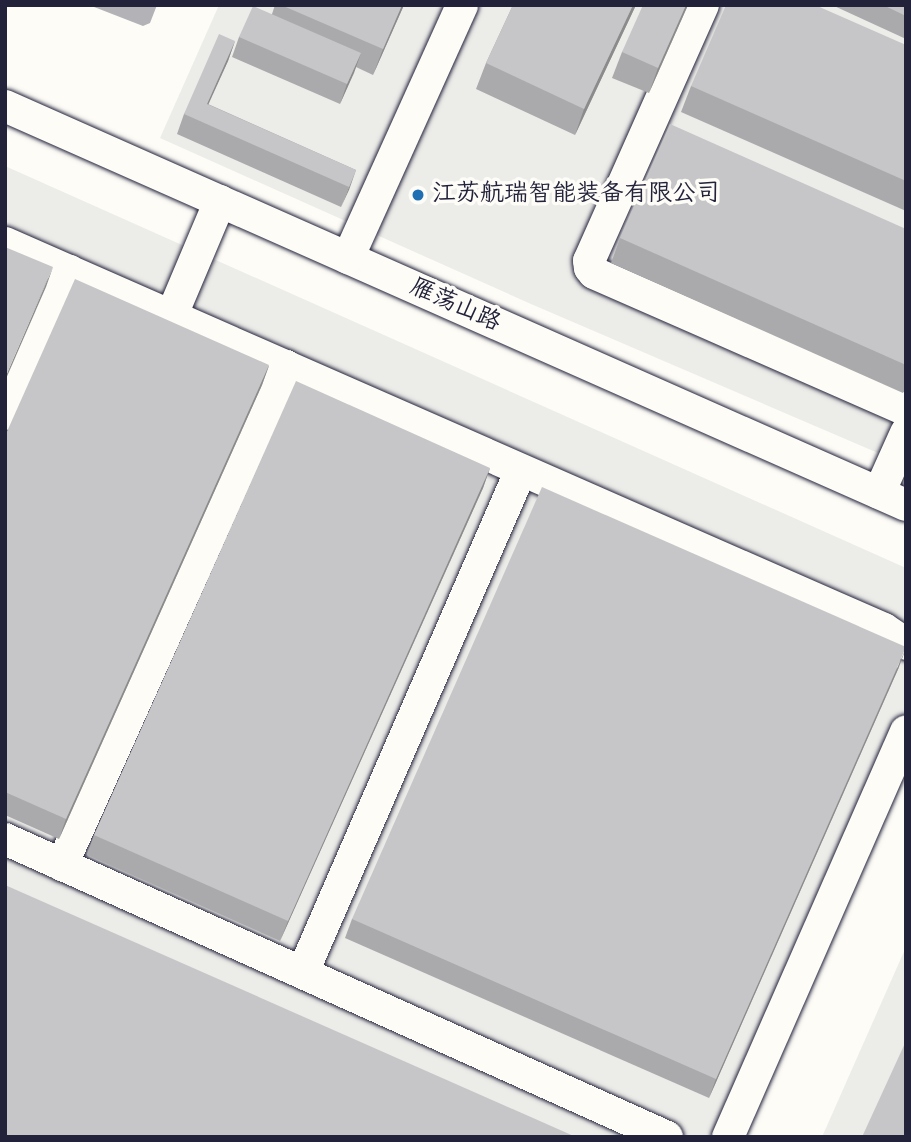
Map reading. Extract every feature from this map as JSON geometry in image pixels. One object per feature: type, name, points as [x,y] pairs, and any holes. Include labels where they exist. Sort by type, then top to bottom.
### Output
[{"type":"street","points":[[348,258],[462,5]]},
{"type":"street","points":[[704,5],[666,124],[589,261],[594,273],[906,410]]},
{"type":"street","name":"雁荡山路","points":[[5,106],[892,499]]},
{"type":"street","points":[[172,317],[220,201]]},
{"type":"street","points":[[5,243],[884,629],[906,644]]},
{"type":"street","points":[[5,414],[69,271]]},
{"type":"street","points":[[62,864],[286,366]]},
{"type":"street","points":[[892,499],[906,433]]},
{"type":"street","points":[[303,972],[521,470]]},
{"type":"street","points":[[728,1137],[906,731]]},
{"type":"street","points":[[5,839],[667,1137]]},
{"type":"shaded area","points":[[89,5],[157,5],[150,23],[143,26]]},
{"type":"shaded area","points":[[219,5],[906,5],[906,465],[531,304],[160,138]]},
{"type":"shaded area","points":[[5,166],[906,568],[906,753],[736,1137],[5,1137]]},
{"type":"shaded area","points":[[906,947],[906,1137],[822,1137]]},
{"type":"building","points":[[281,5],[402,5],[383,49]]},
{"type":"building","points":[[513,5],[633,5],[584,109],[486,63]]},
{"type":"building","points":[[643,5],[686,5],[658,68],[622,52]]},
{"type":"building","points":[[726,5],[815,5],[906,45],[906,181],[691,86]]},
{"type":"building","points":[[883,5],[906,5],[906,16]]},
{"type":"building","points":[[253,6],[361,53],[347,84],[239,37]]},
{"type":"building","points":[[219,34],[235,41],[207,104],[356,170],[349,187],[184,114]]},
{"type":"building","points":[[670,124],[906,229],[906,365],[620,238]]},
{"type":"building","points":[[5,247],[53,267],[5,378]]},
{"type":"building","points":[[75,279],[269,365],[66,819],[5,792],[5,436]]},
{"type":"building","points":[[296,381],[490,468],[288,921],[94,835]]},
{"type":"building","points":[[542,487],[906,647],[716,1079],[352,919]]},
{"type":"building","points":[[5,885],[576,1137],[5,1137]]},
{"type":"building","points":[[906,1041],[906,1137],[862,1137]]},
{"type":"place","name":"江苏航瑞智能装备有限公司","points":[[418,195]]}]
